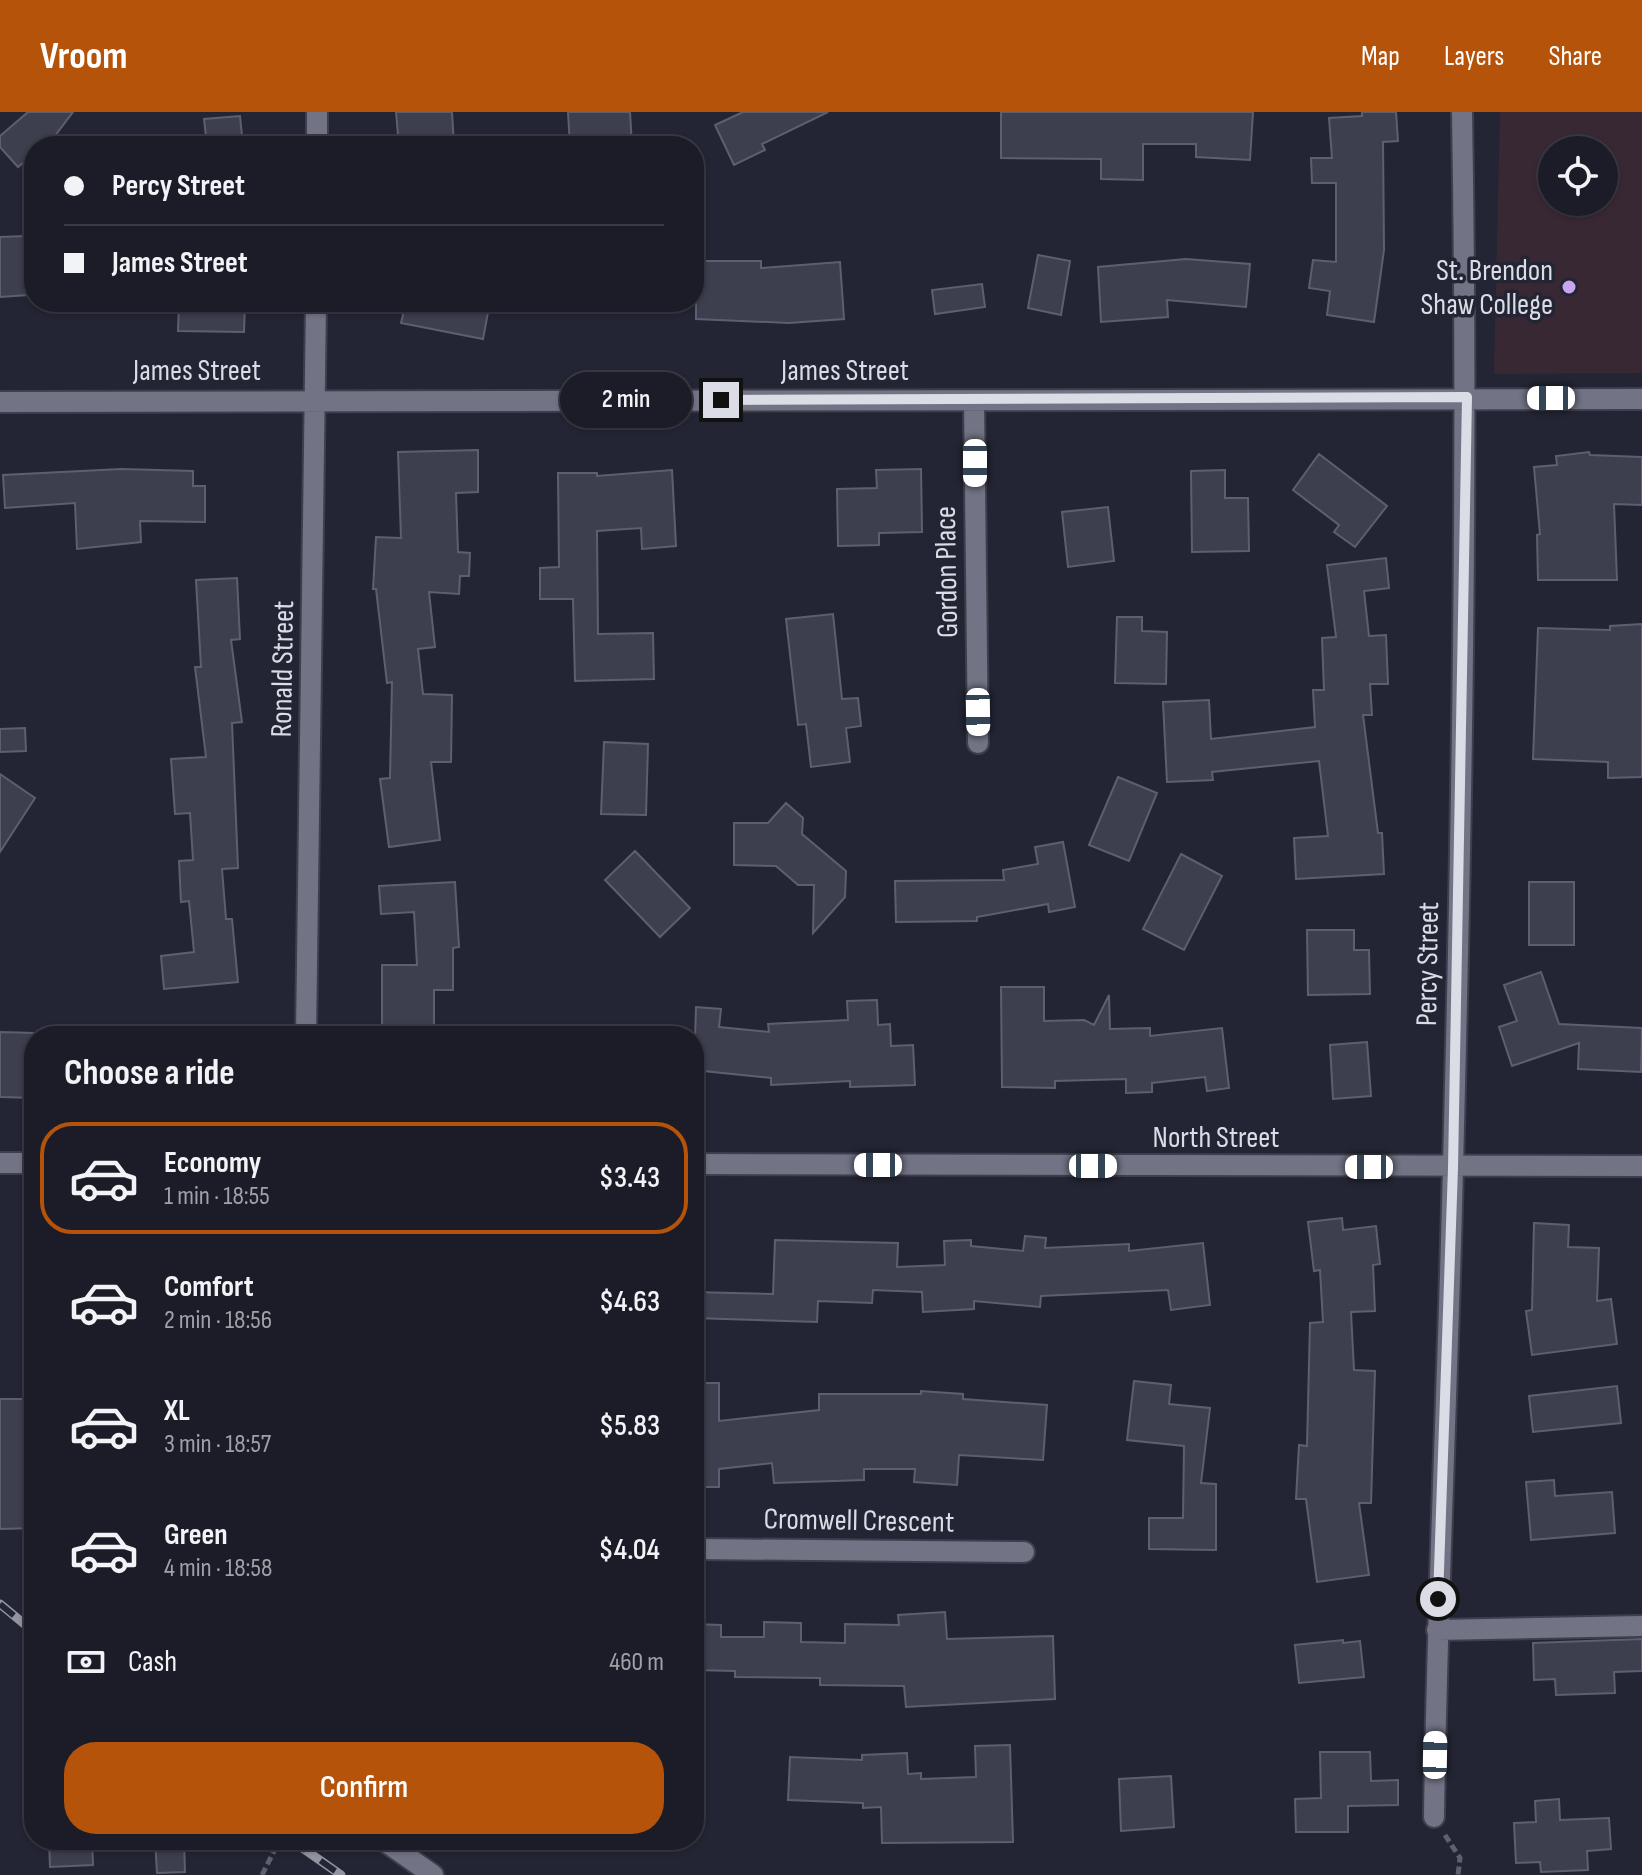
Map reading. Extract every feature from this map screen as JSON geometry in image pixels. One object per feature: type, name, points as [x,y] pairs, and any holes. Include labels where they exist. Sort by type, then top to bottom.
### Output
[{"type":"street","points":[[317,112],[317,136]]},
{"type":"street","name":"Percy Street","points":[[1434,1817],[1437,1630],[1453,1168],[1467,397],[1462,112]]},
{"type":"street","name":"Ronald Street","points":[[306,1026],[316,312]]},
{"type":"street","name":"James Street","points":[[0,402],[316,399],[1642,399]]},
{"type":"street","name":"Gordon Place","points":[[974,401],[978,743]]},
{"type":"street","points":[[0,1163],[24,1163]]},
{"type":"street","name":"North Street","points":[[704,1164],[1642,1166]]},
{"type":"street","name":"Cromwell Crescent","points":[[704,1549],[1024,1552]]},
{"type":"street","points":[[1437,1630],[1642,1626]]},
{"type":"street","points":[[397,1850],[433,1875]]},
{"type":"path","points":[[1434,1817],[1460,1858],[1458,1875]]},
{"type":"path","points":[[262,1875],[274,1850]]},
{"type":"shaded area","name":"St. Brendon Shaw College","points":[[1500,112],[1642,112],[1642,373],[1494,374]]},
{"type":"building","points":[[28,112],[73,112],[55,136],[24,136],[24,162],[18,167],[0,147],[0,136]]},
{"type":"building","points":[[396,112],[452,112],[453,136],[398,136]]},
{"type":"building","points":[[568,112],[630,112],[631,136],[569,136]]},
{"type":"building","points":[[743,112],[828,112],[762,144],[765,150],[734,165],[715,125]]},
{"type":"building","points":[[1001,112],[1253,112],[1250,160],[1196,157],[1196,144],[1143,144],[1143,180],[1101,179],[1101,159],[1001,158]]},
{"type":"building","points":[[1362,112],[1396,112],[1398,141],[1383,142],[1384,250],[1374,322],[1327,315],[1330,291],[1309,288],[1313,260],[1336,262],[1336,183],[1312,183],[1311,158],[1332,158],[1329,118],[1362,116]]},
{"type":"building","points":[[240,116],[242,136],[206,136],[204,119]]},
{"type":"building","points":[[24,236],[24,295],[0,297],[0,237]]},
{"type":"building","points":[[1038,255],[1070,261],[1061,315],[1028,308]]},
{"type":"building","points":[[1186,259],[1250,264],[1246,307],[1167,300],[1168,317],[1101,322],[1098,267]]},
{"type":"building","points":[[704,261],[761,261],[761,268],[840,262],[844,319],[789,323],[696,319],[696,312],[704,312]]},
{"type":"building","points":[[982,284],[985,307],[935,314],[932,290]]},
{"type":"building","points":[[179,312],[245,312],[244,332],[178,331]]},
{"type":"building","points":[[404,312],[488,312],[483,339],[401,323]]},
{"type":"building","points":[[478,450],[478,492],[456,493],[458,552],[470,553],[469,576],[460,576],[459,594],[429,592],[435,647],[418,649],[423,694],[452,695],[451,762],[431,762],[440,840],[389,847],[380,779],[390,778],[392,682],[387,683],[376,589],[373,589],[376,537],[401,538],[398,452]]},
{"type":"building","points":[[1589,452],[1590,455],[1642,457],[1642,505],[1614,504],[1617,580],[1538,580],[1537,535],[1540,534],[1534,467],[1557,465],[1556,456]]},
{"type":"building","points":[[1319,454],[1387,506],[1355,547],[1334,532],[1339,525],[1293,490]]},
{"type":"building","points":[[121,469],[193,471],[193,486],[205,486],[205,522],[140,521],[141,542],[77,549],[75,503],[5,508],[3,475]]},
{"type":"building","points":[[921,469],[922,532],[879,533],[879,545],[838,546],[837,489],[877,488],[876,470]]},
{"type":"building","points":[[672,470],[676,546],[642,549],[641,528],[597,531],[598,634],[653,633],[654,679],[575,681],[573,599],[540,599],[540,568],[559,567],[558,473],[597,473],[597,476]]},
{"type":"building","points":[[1225,470],[1225,498],[1248,498],[1249,551],[1192,552],[1191,471]]},
{"type":"building","points":[[1108,507],[1114,561],[1068,567],[1062,512]]},
{"type":"building","points":[[1386,558],[1389,588],[1364,591],[1369,636],[1386,635],[1388,684],[1370,684],[1372,715],[1363,715],[1378,833],[1382,833],[1384,874],[1296,879],[1294,838],[1328,836],[1319,761],[1212,772],[1213,780],[1167,782],[1163,702],[1209,700],[1211,739],[1315,727],[1313,690],[1324,690],[1322,638],[1336,637],[1327,565]]},
{"type":"building","points":[[237,578],[240,639],[231,640],[242,722],[232,723],[238,868],[222,869],[226,919],[232,919],[238,982],[164,989],[161,956],[194,952],[189,901],[181,902],[179,861],[193,860],[190,813],[175,814],[171,759],[206,757],[195,667],[201,667],[196,580]]},
{"type":"building","points":[[833,614],[842,699],[858,698],[861,726],[846,728],[850,762],[811,767],[806,724],[798,725],[786,619]]},
{"type":"building","points":[[1117,617],[1142,617],[1142,631],[1167,632],[1166,684],[1115,683]]},
{"type":"building","points":[[1642,624],[1642,777],[1608,778],[1608,762],[1533,759],[1538,628],[1610,630],[1610,626]]},
{"type":"building","points":[[25,728],[26,751],[0,752],[0,729]]},
{"type":"building","points":[[604,742],[648,744],[646,815],[601,814]]},
{"type":"building","points":[[0,774],[35,798],[0,852]]},
{"type":"building","points":[[1118,777],[1157,793],[1129,861],[1089,845]]},
{"type":"building","points":[[786,803],[803,818],[802,834],[846,871],[845,897],[813,933],[814,885],[798,885],[776,866],[734,865],[734,823],[768,823]]},
{"type":"building","points":[[1063,842],[1075,907],[1049,912],[1048,904],[977,917],[977,921],[896,922],[895,881],[1004,880],[1003,870],[1038,864],[1035,847]]},
{"type":"building","points":[[635,851],[690,908],[660,937],[605,880]]},
{"type":"building","points":[[1181,854],[1222,876],[1184,950],[1143,929]]},
{"type":"building","points":[[455,882],[459,947],[453,948],[453,990],[434,990],[434,1025],[382,1025],[382,965],[417,965],[414,912],[381,914],[379,886]]},
{"type":"building","points":[[1529,882],[1574,882],[1574,945],[1529,945]]},
{"type":"building","points":[[1307,930],[1354,930],[1354,950],[1369,950],[1370,994],[1308,995]]},
{"type":"building","points":[[1541,972],[1559,1024],[1642,1028],[1641,1072],[1578,1069],[1579,1043],[1512,1066],[1499,1027],[1517,1021],[1504,985]]},
{"type":"building","points":[[1001,987],[1044,987],[1044,1021],[1084,1020],[1094,1025],[1109,995],[1110,1029],[1150,1028],[1150,1036],[1222,1028],[1229,1088],[1207,1091],[1205,1077],[1152,1083],[1152,1092],[1126,1093],[1126,1079],[1055,1081],[1055,1088],[1002,1087]]},
{"type":"building","points":[[877,1000],[878,1025],[890,1024],[891,1046],[913,1045],[915,1085],[850,1087],[850,1081],[771,1085],[771,1078],[704,1071],[704,1026],[695,1026],[696,1007],[721,1009],[719,1027],[769,1032],[768,1024],[848,1020],[847,1001]]},
{"type":"building","points":[[0,1032],[24,1033],[24,1098],[0,1097]]},
{"type":"building","points":[[1367,1042],[1371,1096],[1333,1099],[1330,1045]]},
{"type":"building","points":[[1342,1218],[1343,1230],[1376,1226],[1380,1264],[1373,1265],[1375,1311],[1351,1312],[1354,1370],[1375,1371],[1371,1503],[1359,1503],[1369,1575],[1317,1582],[1306,1499],[1296,1499],[1299,1445],[1307,1446],[1310,1323],[1323,1322],[1320,1270],[1314,1271],[1308,1222]]},
{"type":"building","points":[[1534,1223],[1569,1225],[1568,1247],[1599,1248],[1597,1301],[1611,1299],[1617,1344],[1532,1355],[1526,1311],[1532,1310]]},
{"type":"building","points":[[1025,1236],[1046,1238],[1045,1248],[1129,1244],[1129,1251],[1203,1243],[1210,1305],[1171,1310],[1168,1290],[1041,1296],[1040,1307],[974,1301],[974,1309],[923,1312],[922,1292],[873,1290],[872,1303],[818,1301],[817,1322],[704,1318],[704,1292],[773,1294],[775,1240],[898,1243],[897,1267],[945,1265],[944,1241],[971,1240],[971,1246],[1023,1251]]},
{"type":"building","points":[[1134,1381],[1171,1385],[1169,1404],[1210,1408],[1201,1483],[1216,1484],[1216,1550],[1149,1549],[1149,1518],[1183,1518],[1184,1446],[1127,1440]]},
{"type":"building","points":[[704,1383],[719,1383],[719,1421],[819,1410],[819,1394],[921,1394],[921,1391],[963,1394],[963,1399],[1047,1405],[1043,1460],[959,1455],[957,1485],[914,1482],[915,1469],[864,1469],[864,1480],[774,1483],[772,1463],[719,1469],[719,1487],[704,1487]]},
{"type":"building","points":[[1617,1386],[1621,1423],[1533,1432],[1529,1396]]},
{"type":"building","points":[[0,1399],[24,1399],[24,1528],[0,1529]]},
{"type":"building","points":[[1554,1480],[1555,1496],[1612,1492],[1615,1533],[1531,1540],[1526,1482]]},
{"type":"building","points":[[945,1612],[947,1639],[1053,1636],[1055,1699],[906,1707],[904,1686],[820,1685],[820,1678],[735,1677],[735,1671],[704,1670],[704,1624],[721,1625],[721,1637],[764,1637],[764,1622],[801,1623],[801,1642],[845,1643],[845,1624],[899,1625],[898,1615]]},
{"type":"building","points":[[1642,1639],[1642,1671],[1614,1672],[1615,1693],[1556,1695],[1555,1679],[1534,1680],[1533,1643]]},
{"type":"building","points":[[1343,1640],[1343,1643],[1360,1641],[1364,1677],[1299,1683],[1295,1645]]},
{"type":"building","points":[[1010,1745],[1013,1842],[882,1843],[881,1807],[863,1808],[863,1803],[788,1800],[790,1757],[862,1760],[862,1755],[907,1753],[908,1774],[921,1773],[921,1779],[976,1777],[975,1746]]},
{"type":"building","points":[[1320,1752],[1370,1752],[1371,1781],[1398,1780],[1398,1805],[1348,1806],[1348,1832],[1296,1832],[1295,1799],[1321,1798]]},
{"type":"building","points":[[1171,1776],[1174,1827],[1121,1831],[1119,1779]]},
{"type":"building","points":[[1559,1799],[1560,1820],[1609,1818],[1611,1849],[1587,1851],[1588,1870],[1541,1872],[1540,1862],[1516,1863],[1514,1823],[1536,1822],[1535,1801]]},
{"type":"building","points":[[49,1850],[92,1850],[93,1865],[50,1867]]},
{"type":"building","points":[[156,1850],[184,1850],[185,1872],[157,1873]]},
{"type":"railway","points":[[0,1604],[24,1624]]},
{"type":"railway","points":[[305,1850],[341,1875]]},
{"type":"place","name":"St. Brendon Shaw College","points":[[1569,287]]},
{"type":"route","points":[[721,400],[1467,397],[1453,1168],[1438,1599]]}]
